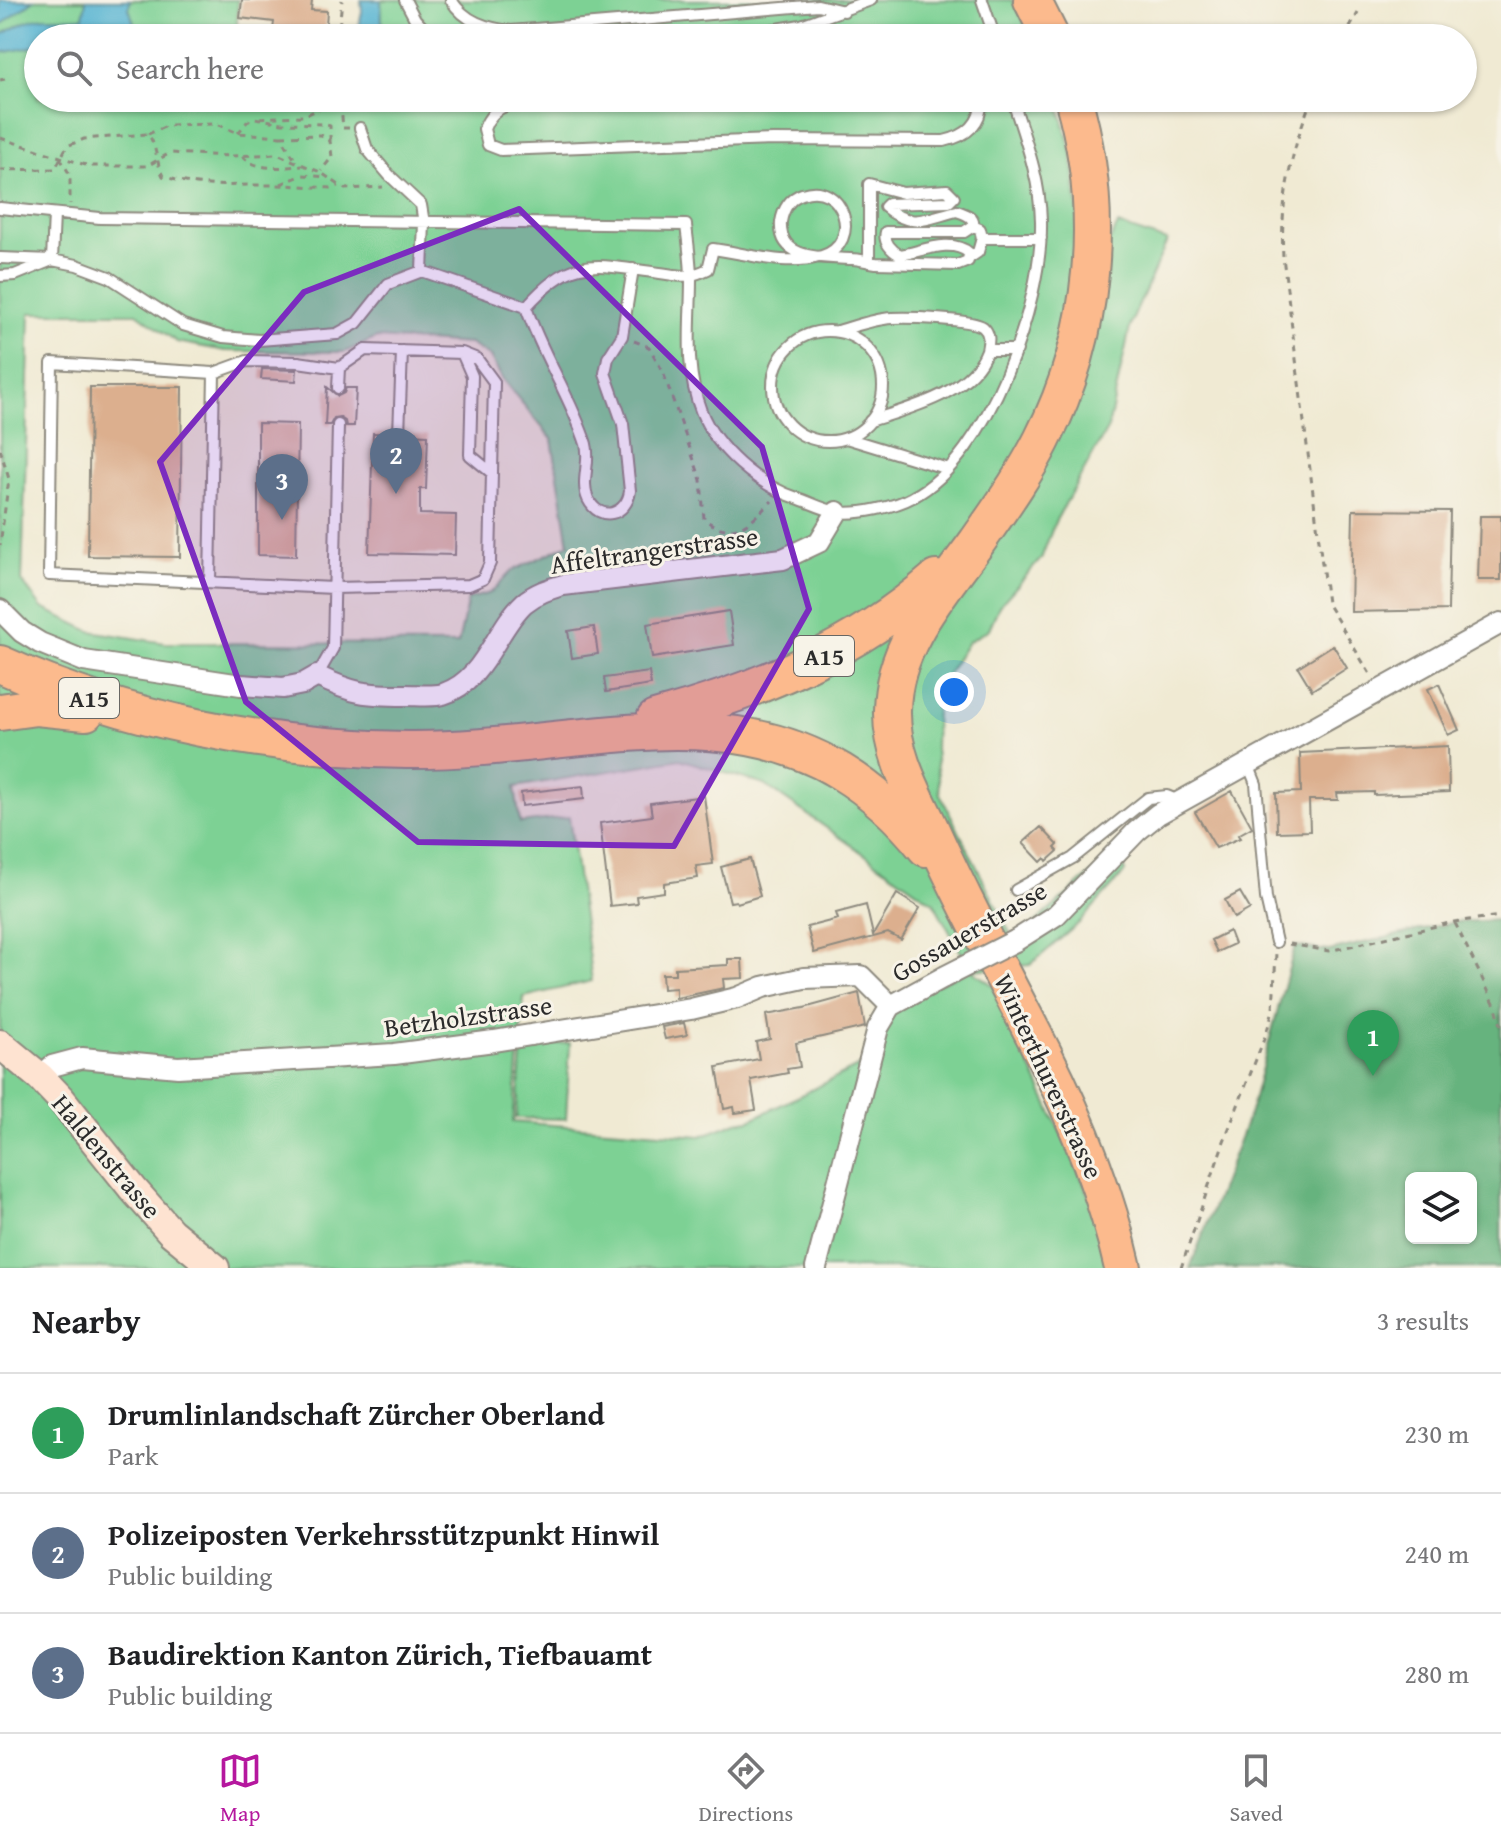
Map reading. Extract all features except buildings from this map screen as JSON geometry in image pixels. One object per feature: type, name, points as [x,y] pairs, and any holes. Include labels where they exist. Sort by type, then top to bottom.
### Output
[{"type":"highway","points":[[1032,0],[1044,24]]},
{"type":"highway","name":"A15","points":[[958,891],[897,751],[892,719],[896,675],[909,641],[1025,471],[1056,412],[1074,359],[1085,314],[1092,258],[1087,156],[1076,112]]},
{"type":"highway","name":"A15","points":[[608,733],[746,691],[830,653],[913,598],[965,550],[1000,509]]},
{"type":"highway","name":"A15","points":[[0,664],[87,697],[180,724],[320,745],[406,750],[499,747],[608,733],[701,731],[753,736],[808,754],[848,775],[875,795],[914,833],[958,891]]},
{"type":"highway","points":[[0,712],[36,707],[180,724]]},
{"type":"highway","name":"Winterthurerstrasse","points":[[958,891],[1071,1112],[1102,1189],[1123,1268]]},
{"type":"street","name":"Affeltrangerstrasse","points":[[317,676],[349,692],[375,695],[442,694],[476,671],[514,615],[543,591],[563,585],[783,559],[819,542],[837,512]]},
{"type":"street","points":[[0,610],[22,632],[40,643],[84,661],[241,685],[283,688],[303,684],[317,676]]},
{"type":"street","name":"Gossauerstrasse","points":[[816,1268],[868,1062],[878,1028],[891,1006],[1015,941],[1056,915],[1137,831],[1179,801],[1501,623]]},
{"type":"street","name":"Betzholzstrasse","points":[[40,1077],[52,1066],[82,1058],[178,1067],[394,1054],[480,1043],[691,1009],[804,978],[861,976],[891,1006]]},
{"type":"street","name":"Haldenstrasse","points":[[0,1044],[40,1077],[85,1126],[133,1189],[171,1232],[215,1268]]},
{"type":"lane","points":[[405,0],[419,24]]},
{"type":"lane","points":[[451,0],[462,13],[479,24]]},
{"type":"lane","points":[[804,24],[871,0]]},
{"type":"lane","points":[[982,0],[990,24]]},
{"type":"lane","points":[[594,24],[818,5],[844,11]]},
{"type":"lane","points":[[495,112],[484,129],[488,145],[501,150],[773,140],[944,141],[957,138],[974,125],[981,112]]},
{"type":"lane","points":[[0,208],[100,218],[686,225],[691,277],[691,374],[702,413],[714,433],[735,458],[781,493],[837,512],[879,509],[914,497],[948,469],[975,435],[1017,350],[1032,300],[1041,238],[1035,170],[1016,112]]},
{"type":"lane","points":[[360,128],[367,149],[421,205],[424,223],[422,271]]},
{"type":"lane","points":[[869,262],[869,184],[903,193],[947,190],[972,222]]},
{"type":"lane","points":[[526,307],[548,283],[584,265],[691,277],[708,269],[713,249],[754,257],[794,260],[816,257],[832,252],[843,239],[846,223],[842,208],[822,193],[814,192],[793,199],[784,211],[781,226],[789,246],[801,255],[816,257],[869,262],[958,265],[978,252],[982,238],[980,229],[957,211],[931,219],[909,221],[885,207],[888,204]]},
{"type":"lane","points":[[869,204],[943,203],[954,197]]},
{"type":"lane","points":[[52,260],[54,214]]},
{"type":"lane","points":[[869,233],[957,232],[972,222]]},
{"type":"lane","points":[[886,232],[887,242],[900,255],[947,245],[965,249],[969,258]]},
{"type":"lane","points":[[982,238],[1041,238]]},
{"type":"lane","points":[[0,258],[52,260],[77,265],[109,277],[183,325],[240,340],[281,340],[337,334],[357,323],[388,284],[422,271],[526,307]]},
{"type":"lane","points":[[0,276],[15,275],[52,260]]},
{"type":"lane","points":[[526,307],[587,449],[584,484],[587,496],[598,511],[614,513],[629,502],[630,491],[623,424],[605,373],[608,358],[622,336],[633,269]]},
{"type":"lane","points":[[846,438],[870,421],[923,404],[957,384],[979,364],[989,339],[985,329],[971,323],[891,318],[810,334],[789,347],[776,367],[773,392],[781,415],[799,432],[821,441],[846,438],[948,469]]},
{"type":"lane","points":[[834,331],[862,343],[879,365],[882,394],[870,421]]},
{"type":"lane","points":[[365,350],[462,353],[477,359],[494,382],[490,563],[483,579],[469,585],[334,588],[49,575],[52,363],[214,373],[247,361],[298,362],[339,368],[365,350]]},
{"type":"lane","points":[[987,350],[1017,350]]},
{"type":"lane","points":[[399,434],[402,351]]},
{"type":"lane","points":[[462,353],[472,376],[470,455],[492,473]]},
{"type":"lane","points":[[338,388],[339,368]]},
{"type":"lane","points":[[210,582],[214,373]]},
{"type":"lane","points":[[317,676],[333,648],[338,425]]},
{"type":"lane","points":[[1248,764],[1256,784],[1266,898],[1276,942]]},
{"type":"lane","points":[[1016,890],[1073,858],[1148,798],[1167,796],[1179,801]]},
{"type":"path","points":[[339,24],[342,0]]},
{"type":"path","points":[[1352,24],[1358,13]]},
{"type":"path","points":[[238,133],[255,118],[304,116],[312,112]]},
{"type":"path","points":[[341,112],[343,128],[360,128]]},
{"type":"path","points":[[1307,112],[1295,145],[1282,209],[1288,305],[1327,603],[1380,690]]},
{"type":"path","points":[[255,118],[330,126],[332,157],[320,172]]},
{"type":"path","points":[[0,170],[55,169],[67,146],[84,139],[148,134],[169,125],[216,124],[238,133],[321,135],[330,141]]},
{"type":"path","points":[[148,134],[154,142],[155,161],[163,176],[186,184],[214,187],[339,186]]},
{"type":"path","points":[[281,136],[295,160]]},
{"type":"path","points":[[0,138],[89,166],[147,166],[170,153],[277,154],[320,172],[345,189],[402,187]]},
{"type":"path","points":[[241,156],[251,165],[306,165]]},
{"type":"path","points":[[60,158],[70,175],[69,216]]},
{"type":"path","points":[[278,185],[303,175],[327,177]]},
{"type":"path","points":[[622,336],[649,347],[663,372],[701,480],[704,519],[715,527],[734,529],[747,525],[781,493]]},
{"type":"path","points":[[0,449],[9,479],[0,545]]},
{"type":"path","points":[[1181,1268],[1273,1010],[1276,942],[1329,951],[1454,922],[1501,916]]},
{"type":"path","points":[[1454,922],[1496,1007],[1501,1025]]},
{"type":"highlighted area","points":[[519,209],[762,447],[809,609],[674,846],[418,842],[246,702],[160,462],[304,292]]},
{"type":"green space","points":[[0,0],[238,0],[237,24],[24,24],[24,112],[1061,112],[1072,153],[1079,221],[1075,307],[1118,225],[1167,241],[1131,323],[1108,428],[1055,522],[1041,559],[999,606],[989,629],[968,642],[948,673],[936,704],[935,749],[940,794],[1014,941],[1121,848],[1125,872],[1079,923],[1030,965],[971,970],[993,985],[1123,1268],[0,1268]],"holes":[[[30,313],[137,313],[177,342],[225,351],[345,352],[377,338],[470,344],[490,357],[503,380],[552,439],[569,544],[512,571],[490,593],[468,599],[458,644],[165,643],[90,631],[42,608],[22,581]],[[680,759],[765,785],[934,903],[970,969],[891,1006],[868,1062],[750,1120],[701,1136],[513,1122],[524,997],[592,981],[569,817],[520,823],[515,787]]]},
{"type":"green space","points":[[381,0],[1012,0],[1025,24],[382,24]]},
{"type":"green space","points":[[1501,920],[1501,1268],[1190,1268],[1250,1112],[1295,946],[1329,951],[1454,922]]},
{"type":"green space","points":[[570,1043],[566,1119],[516,1118],[523,1046]]},
{"type":"water","points":[[0,0],[34,0],[0,26]]},
{"type":"water","points":[[86,0],[130,0],[134,24],[24,24],[24,49],[0,53],[0,36],[23,23],[49,17],[83,17]]},
{"type":"water","points":[[361,0],[381,0],[382,24],[359,24]]},
{"type":"place","name":"Polizeiposten Verkehrsstützpunkt Hinwil","points":[[396,494]]},
{"type":"place","name":"Baudirektion Kanton Zürich, Tiefbauamt","points":[[282,520]]},
{"type":"place","name":"Drumlinlandschaft Zürcher Oberland","points":[[1373,1076]]}]
